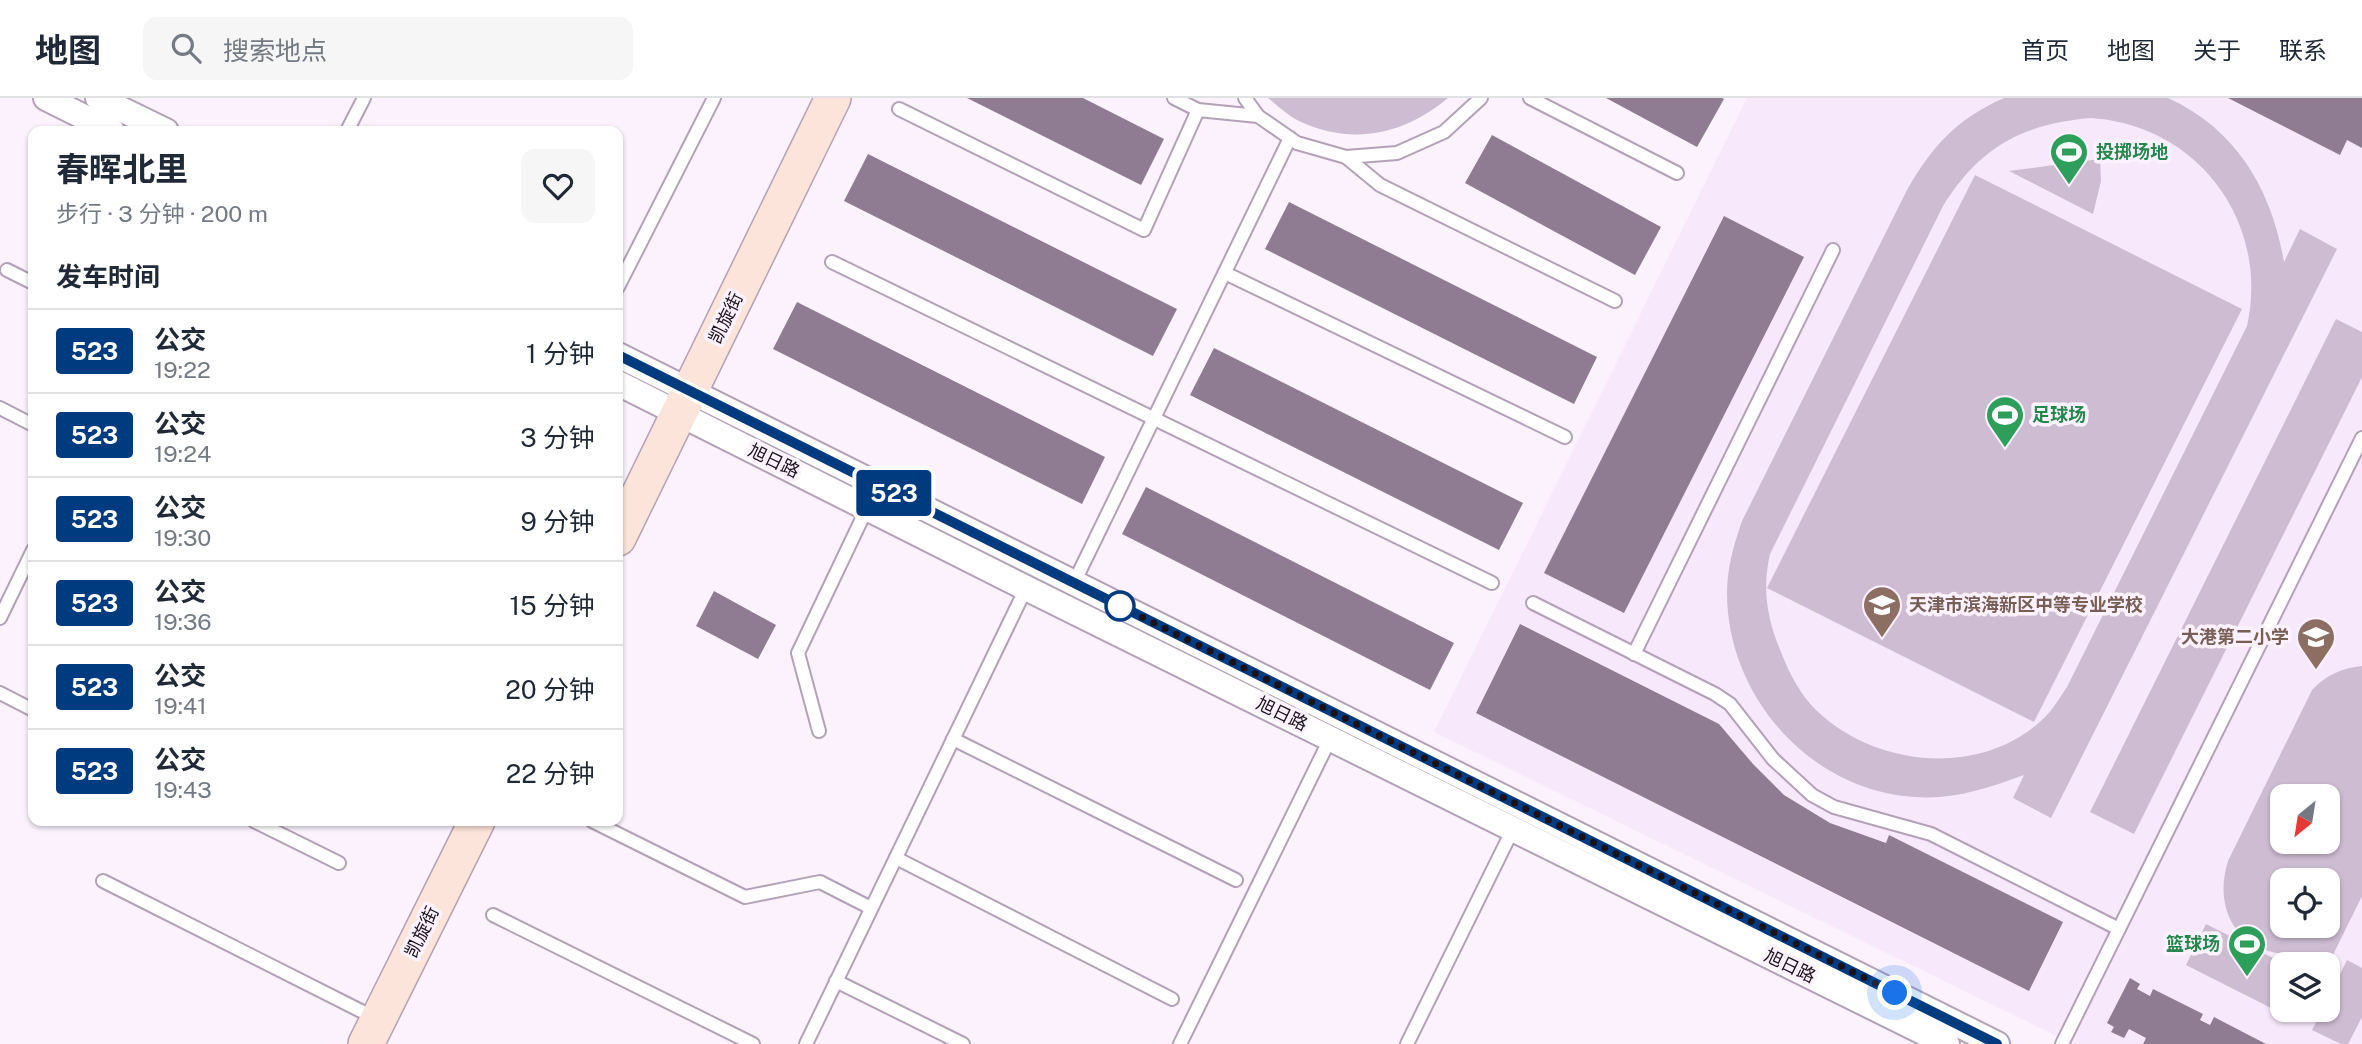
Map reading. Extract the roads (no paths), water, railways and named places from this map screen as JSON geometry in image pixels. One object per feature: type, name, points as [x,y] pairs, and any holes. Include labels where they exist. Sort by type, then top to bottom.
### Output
[{"type":"street","points":[[46,98],[102,126]]},
{"type":"street","points":[[99,98],[156,126]]},
{"type":"street","name":"凯旋街","points":[[623,526],[676,398],[814,98]]},
{"type":"street","name":"凯旋街","points":[[623,485],[676,398],[833,98]]},
{"type":"street","name":"旭日路","points":[[623,359],[676,398],[867,508],[1026,588],[1335,727],[1965,1037],[1997,1044]]},
{"type":"street","name":"旭日路","points":[[623,384],[676,398],[878,485],[1074,583],[1335,727]]},
{"type":"street","name":"旭日路","points":[[1519,818],[1947,1044]]},
{"type":"street","name":"凯旋街","points":[[364,1027],[453,826]]},
{"type":"street","name":"凯旋街","points":[[344,1044],[364,1027],[474,826]]},
{"type":"lane","points":[[350,126],[364,98]]},
{"type":"lane","points":[[623,277],[714,98]]},
{"type":"lane","points":[[1174,98],[1198,110],[1258,116]]},
{"type":"lane","points":[[1245,98],[1258,116],[1290,138],[1346,157],[1397,153],[1409,148],[1444,132],[1481,98]]},
{"type":"lane","points":[[1530,98],[1677,173]]},
{"type":"lane","points":[[900,110],[1144,230],[1198,110]]},
{"type":"lane","points":[[1063,606],[1290,138]]},
{"type":"lane","points":[[1346,157],[1380,185],[1615,301]]},
{"type":"lane","points":[[1634,654],[1833,250]]},
{"type":"lane","points":[[832,262],[1492,583]]},
{"type":"lane","points":[[7,270],[28,281]]},
{"type":"lane","points":[[1225,273],[1565,438]]},
{"type":"lane","points":[[0,408],[28,422]]},
{"type":"lane","points":[[2062,1044],[2362,438]]},
{"type":"lane","points":[[819,731],[798,653],[878,485]]},
{"type":"lane","points":[[806,1044],[1037,565]]},
{"type":"lane","points":[[0,618],[28,570]]},
{"type":"lane","points":[[1533,603],[1730,704],[1780,766],[1812,794],[1834,807],[1931,834],[2119,929]]},
{"type":"lane","points":[[0,693],[28,707]]},
{"type":"lane","points":[[1180,1044],[1335,727]]},
{"type":"lane","points":[[953,739],[1236,880]]},
{"type":"lane","points":[[1407,1044],[1519,818]]},
{"type":"lane","points":[[264,826],[339,863]]},
{"type":"lane","points":[[602,826],[745,897],[820,882],[871,908]]},
{"type":"lane","points":[[895,858],[1171,999]]},
{"type":"lane","points":[[103,881],[364,1027]]},
{"type":"lane","points":[[493,915],[753,1044]]},
{"type":"lane","points":[[836,981],[963,1044]]},
{"type":"place","name":"投掷场地","points":[[2069,186]]},
{"type":"place","name":"足球场","points":[[2005,449]]},
{"type":"place","name":"天津市滨海新区中等专业学校","points":[[1882,639]]},
{"type":"place","name":"大港第二小学","points":[[2316,671]]},
{"type":"place","name":"篮球场","points":[[2247,978]]}]
